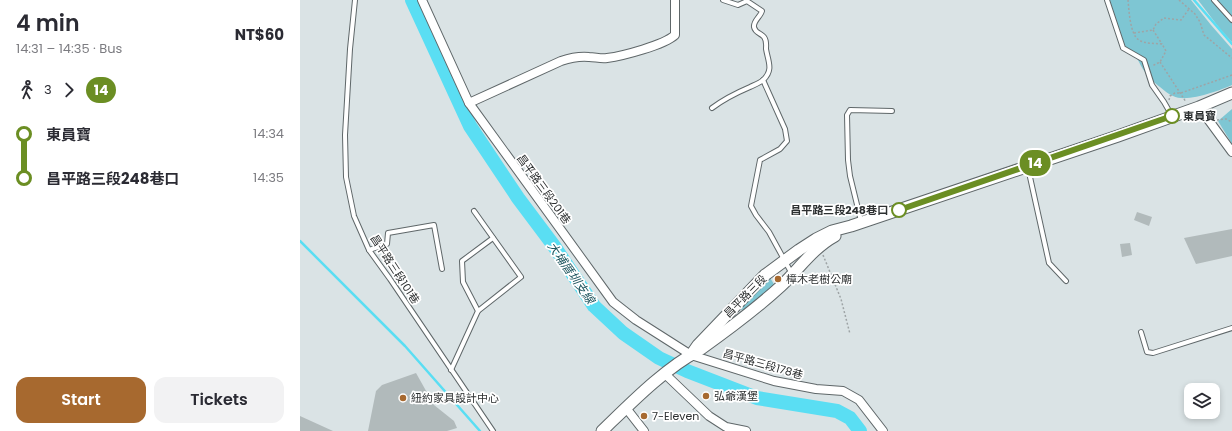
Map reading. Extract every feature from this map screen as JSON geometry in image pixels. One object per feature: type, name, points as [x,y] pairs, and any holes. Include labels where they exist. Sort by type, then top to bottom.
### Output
[{"type":"street","name":"昌平路三段201巷","points":[[422,0],[469,104],[614,302],[636,320],[691,355]]},
{"type":"street","points":[[469,104],[561,61],[572,58],[607,58],[636,52],[670,39],[675,35],[675,0]]},
{"type":"street","name":"昌平路三段","points":[[691,355],[698,345],[765,275],[786,261],[798,250],[832,231],[856,225],[1199,107],[1231,94]]},
{"type":"street","points":[[1199,107],[1232,152]]},
{"type":"street","name":"昌平路三段","points":[[602,431],[665,374],[691,355],[701,350],[763,303],[793,275],[807,258],[820,247],[832,238],[856,225]]},
{"type":"street","name":"昌平路三段178巷","points":[[691,355],[774,381],[816,389],[843,391],[859,400],[883,431]]},
{"type":"street","points":[[665,374],[724,429],[746,431]]},
{"type":"street","points":[[626,408],[644,431]]},
{"type":"lane","name":"昌平路三段101巷","points":[[355,0],[346,127],[346,177],[354,216],[368,250],[390,279],[493,431]]},
{"type":"lane","points":[[712,108],[724,99],[763,80],[770,70],[766,40],[764,36],[756,32],[754,26],[754,23],[762,11],[747,0],[738,5],[723,0]]},
{"type":"lane","points":[[1107,0],[1123,48],[1144,60],[1152,85],[1172,116]]},
{"type":"lane","points":[[1214,0],[1232,20]]},
{"type":"lane","points":[[763,80],[786,129],[787,140],[780,148],[760,160],[751,206],[769,232],[793,275]]},
{"type":"lane","points":[[856,225],[848,160],[847,115],[850,110],[892,111]]},
{"type":"lane","points":[[1028,165],[1049,263],[1066,281]]},
{"type":"lane","points":[[451,370],[478,311],[521,277],[474,211]]},
{"type":"lane","points":[[368,250],[387,244],[388,233],[434,225],[442,269]]},
{"type":"lane","points":[[478,311],[463,282],[462,261],[493,238]]},
{"type":"lane","points":[[1141,332],[1147,352],[1152,353],[1232,328]]},
{"type":"path","points":[[1128,0],[1134,33],[1138,40],[1145,43],[1162,44]]},
{"type":"path","points":[[1179,0],[1200,22],[1204,35],[1232,58]]},
{"type":"path","points":[[1153,30],[1156,24],[1164,18],[1181,20],[1189,9]]},
{"type":"path","points":[[1134,33],[1153,30]]},
{"type":"path","points":[[1152,66],[1160,62],[1166,51],[1153,30]]},
{"type":"path","points":[[1160,62],[1188,105]]},
{"type":"path","points":[[1169,102],[1170,96],[1175,93],[1181,93],[1232,76]]},
{"type":"path","points":[[1216,120],[1226,119],[1232,122]]},
{"type":"path","points":[[820,247],[841,299],[850,334]]},
{"type":"shaded area","points":[[1108,0],[1191,0],[1232,49],[1232,85],[1211,93],[1186,98],[1179,98],[1168,93],[1148,76],[1136,57],[1125,50]]},
{"type":"shaded area","points":[[1198,0],[1232,0],[1232,42],[1220,29]]},
{"type":"shaded area","points":[[1232,109],[1232,144],[1218,121]]},
{"type":"shaded area","points":[[769,276],[775,286],[748,308],[740,310],[740,306]]},
{"type":"building","points":[[1137,212],[1152,217],[1149,226],[1134,220]]},
{"type":"building","points":[[1232,229],[1232,256],[1196,264],[1184,238]]},
{"type":"building","points":[[1130,243],[1132,255],[1122,257],[1120,244]]},
{"type":"building","name":"紐約家具設計中心","points":[[416,373],[434,405],[454,421],[457,428],[447,431],[368,431],[376,391],[382,385]]},
{"type":"building","points":[[300,416],[333,431],[300,431]]},
{"type":"waterway","name":"大埔厝圳支線","points":[[412,0],[470,126],[518,198],[554,246],[594,306],[623,333],[659,358],[687,371],[757,398],[837,411],[850,418],[860,431]]},
{"type":"waterway","points":[[1194,0],[1232,44]]},
{"type":"waterway","points":[[300,241],[405,346],[480,431]]},
{"type":"bus line","name":"14","points":[[899,210],[1028,165],[1118,136],[1172,116]]},
{"type":"place","name":"東員寶","points":[[1172,116]]},
{"type":"place","name":"昌平路三段248巷口","points":[[899,210]]},
{"type":"place","name":"樟木老樹公廟","points":[[778,279]]},
{"type":"place","name":"弘爺漢堡","points":[[706,396]]},
{"type":"place","name":"紐約家具設計中心","points":[[403,398]]},
{"type":"place","name":"7-Eleven","points":[[644,416]]}]
